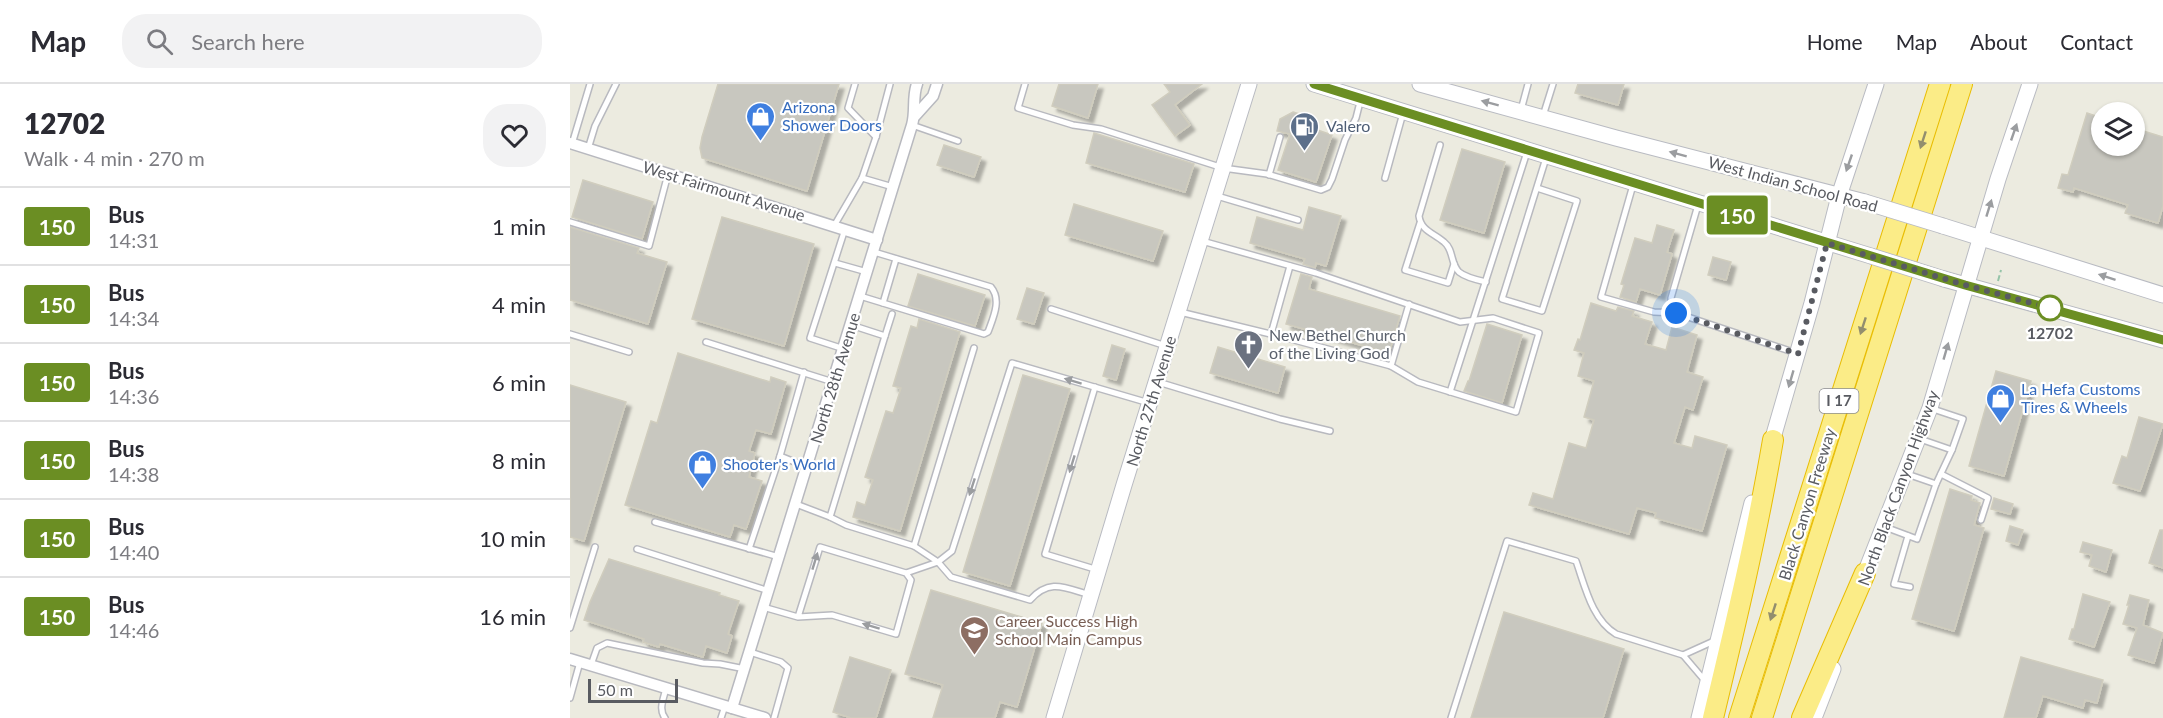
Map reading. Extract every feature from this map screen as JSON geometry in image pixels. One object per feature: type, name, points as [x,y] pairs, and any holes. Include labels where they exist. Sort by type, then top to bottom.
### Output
[{"type":"highway","name":"Black Canyon Freeway","points":[[1739,718],[1940,84]]},
{"type":"highway","points":[[1762,718],[1962,84]]},
{"type":"highway","name":"Black Canyon Freeway","points":[[1775,718],[1975,84]]},
{"type":"highway","points":[[1713,718],[1744,590],[1773,440]]},
{"type":"highway","points":[[1802,718],[1864,573]]},
{"type":"main road","name":"North 27th Avenue","points":[[1054,718],[1249,84]]},
{"type":"main road","points":[[1314,84],[1944,279],[2163,340]]},
{"type":"main road","name":"West Indian School Road","points":[[1424,84],[1543,118],[1864,202],[2163,295]]},
{"type":"main road","points":[[1699,718],[1752,502],[1798,354],[1839,196],[1876,84]]},
{"type":"main road","name":"North Black Canyon Highway","points":[[1814,718],[1846,635],[1864,573],[1930,408],[1965,285],[2030,84]]},
{"type":"street","name":"North 28th Avenue","points":[[728,707],[750,652],[878,240],[914,120],[916,84]]},
{"type":"street","name":"North 28th Avenue","points":[[914,120],[933,96],[937,84]]},
{"type":"street","name":"West Fairmount Avenue","points":[[571,144],[878,240]]},
{"type":"street","points":[[580,662],[728,707],[747,716],[765,718]]},
{"type":"lane","points":[[571,144],[590,84]]},
{"type":"lane","points":[[588,149],[595,126],[616,84]]},
{"type":"lane","points":[[855,84],[848,108],[876,136]]},
{"type":"lane","points":[[844,349],[810,338],[835,263],[840,228],[862,178],[890,84]]},
{"type":"lane","points":[[1025,84],[1018,108],[1073,125],[1101,129],[1223,168],[1269,175],[1321,190],[1328,187],[1356,118],[1361,99]]},
{"type":"lane","points":[[1520,111],[1528,84]]},
{"type":"lane","points":[[1543,118],[1553,84]]},
{"type":"lane","points":[[1385,178],[1403,112]]},
{"type":"lane","points":[[914,120],[958,141]]},
{"type":"lane","points":[[1269,175],[1280,137]]},
{"type":"lane","points":[[1440,145],[1405,270],[1448,283],[1454,264]]},
{"type":"lane","points":[[1450,392],[1527,150]]},
{"type":"lane","points":[[1537,188],[1577,201],[1542,311],[1502,299],[1546,156]]},
{"type":"lane","points":[[570,222],[648,246],[668,174]]},
{"type":"lane","points":[[862,178],[893,187]]},
{"type":"lane","points":[[1634,183],[1601,297],[1654,312],[1676,313],[1798,354]]},
{"type":"lane","points":[[1215,196],[1298,220]]},
{"type":"lane","points":[[1676,313],[1671,306],[1671,298],[1699,203]]},
{"type":"lane","points":[[1420,223],[1445,243],[1452,252],[1454,264],[1460,273],[1486,282]]},
{"type":"lane","points":[[1179,312],[1391,366],[1418,382],[1516,412],[1539,333],[1493,318],[1460,321],[1316,273],[1201,240]]},
{"type":"lane","points":[[860,296],[984,334],[987,332],[996,309],[995,293],[991,287],[874,252]]},
{"type":"lane","points":[[884,303],[896,258]]},
{"type":"lane","points":[[835,263],[867,272]]},
{"type":"lane","points":[[1272,334],[1290,266]]},
{"type":"lane","points":[[1391,366],[1409,304]]},
{"type":"lane","points":[[1051,309],[1168,347]]},
{"type":"lane","points":[[830,517],[892,314]]},
{"type":"lane","points":[[851,325],[885,336]]},
{"type":"lane","points":[[570,334],[629,352]]},
{"type":"lane","points":[[706,342],[833,382]]},
{"type":"lane","points":[[914,546],[974,348]]},
{"type":"lane","points":[[798,617],[820,547],[906,573],[938,562],[952,551],[1012,363],[1150,404]]},
{"type":"lane","points":[[749,549],[780,456],[804,372]]},
{"type":"lane","points":[[1156,381],[1291,422],[1330,431]]},
{"type":"lane","points":[[1095,387],[1045,554],[1099,570]]},
{"type":"lane","points":[[1884,526],[1917,539],[1936,484],[1952,450],[1963,419],[1930,408]]},
{"type":"lane","points":[[1918,439],[1952,450]]},
{"type":"lane","points":[[780,456],[807,467]]},
{"type":"lane","points":[[1905,474],[1936,484]]},
{"type":"lane","points":[[1941,474],[1988,498],[1982,520]]},
{"type":"lane","points":[[796,504],[846,525],[914,546],[938,562],[951,577],[1030,600],[1041,589],[1048,586],[1056,586],[1091,596]]},
{"type":"lane","points":[[655,522],[779,557]]},
{"type":"lane","points":[[1908,536],[1894,584],[1910,587]]},
{"type":"lane","points":[[1450,718],[1507,541],[1576,561],[1588,596],[1606,628],[1616,634],[1683,656],[1707,684]]},
{"type":"lane","points":[[570,628],[595,547]]},
{"type":"lane","points":[[637,549],[769,591]]},
{"type":"lane","points":[[764,607],[798,617],[832,615],[896,634],[911,580],[906,573]]},
{"type":"lane","points":[[1683,656],[1718,639]]},
{"type":"lane","points":[[570,698],[580,662],[607,643],[744,669]]},
{"type":"lane","points":[[750,652],[781,662],[788,668],[774,718]]},
{"type":"lane","points":[[665,718],[661,707],[666,688]]},
{"type":"lane","points":[[721,718],[728,707]]},
{"type":"path","points":[[1996,285],[2001,270]]},
{"type":"building","name":"Arizona Shower Doors","points":[[718,84],[839,84],[807,191],[702,158],[700,148],[702,137]]},
{"type":"building","points":[[1059,84],[1098,84],[1088,118],[1052,106]]},
{"type":"building","points":[[1164,84],[1202,84],[1175,105],[1190,125],[1175,136],[1152,105],[1170,92]]},
{"type":"building","points":[[1578,84],[1624,84],[1618,105],[1575,93]]},
{"type":"building","name":"Valero","points":[[1293,112],[1306,116],[1303,125],[1332,135],[1316,182],[1278,170],[1290,134],[1277,131],[1280,119]]},
{"type":"building","points":[[2087,113],[2091,114],[2091,156],[2145,156],[2145,131],[2163,137],[2163,206],[2158,223],[2125,213],[2128,205],[2074,188],[2073,192],[2058,188],[2062,174],[2068,175]]},
{"type":"building","points":[[1094,133],[1194,164],[1185,192],[1086,163]]},
{"type":"building","points":[[944,145],[981,157],[974,177],[937,165]]},
{"type":"building","points":[[1462,149],[1505,162],[1484,233],[1440,220]]},
{"type":"building","points":[[583,180],[653,202],[642,239],[572,217]]},
{"type":"building","points":[[1074,204],[1163,231],[1153,261],[1065,235]]},
{"type":"building","points":[[1309,207],[1341,216],[1326,266],[1316,263],[1315,268],[1303,264],[1305,259],[1250,243],[1257,217],[1303,230]]},
{"type":"building","points":[[722,217],[814,244],[784,346],[692,319]]},
{"type":"building","points":[[1657,225],[1674,230],[1667,252],[1672,254],[1660,295],[1640,289],[1636,302],[1620,297],[1624,285],[1621,284],[1635,238],[1652,243]]},
{"type":"building","points":[[570,227],[639,248],[637,253],[667,262],[648,324],[570,300]]},
{"type":"building","points":[[1713,257],[1731,262],[1726,280],[1708,275]]},
{"type":"building","points":[[918,274],[985,295],[975,326],[908,306]]},
{"type":"building","points":[[1301,274],[1312,277],[1309,289],[1400,316],[1389,353],[1286,324]]},
{"type":"building","points":[[1027,288],[1044,293],[1034,324],[1017,319]]},
{"type":"building","points":[[1591,303],[1616,311],[1618,307],[1634,311],[1632,316],[1652,322],[1645,344],[1666,350],[1672,327],[1697,335],[1687,372],[1703,377],[1693,410],[1685,407],[1674,443],[1692,448],[1695,436],[1727,445],[1702,531],[1655,518],[1656,513],[1637,508],[1629,534],[1529,505],[1533,493],[1553,499],[1569,443],[1586,448],[1594,420],[1584,417],[1594,381],[1578,376],[1584,353],[1574,350],[1578,339],[1580,340]]},
{"type":"building","points":[[919,319],[960,332],[900,531],[853,517],[857,502],[865,505],[873,480],[865,477],[886,411],[893,413],[901,388],[893,386],[911,326],[917,328]]},
{"type":"building","points":[[1487,324],[1522,335],[1502,403],[1464,391]]},
{"type":"building","points":[[1112,345],[1125,349],[1116,380],[1103,376]]},
{"type":"building","name":"New Bethel Church of the Living God","points":[[1218,347],[1285,367],[1278,393],[1210,373]]},
{"type":"building","points":[[678,353],[770,382],[771,377],[786,382],[771,434],[756,430],[749,451],[755,453],[749,477],[762,481],[746,529],[734,525],[730,537],[625,505],[651,421],[657,423]]},
{"type":"building","name":"La Hefa Customs Tires & Wheels","points":[[1996,371],[2031,381],[2004,476],[1969,466]]},
{"type":"building","points":[[1023,375],[1070,389],[1010,586],[963,572]]},
{"type":"building","points":[[570,385],[626,402],[584,541],[570,537]]},
{"type":"building","points":[[2139,417],[2163,424],[2140,491],[2113,483],[2122,456],[2127,458]]},
{"type":"building","points":[[1950,489],[1972,496],[1971,500],[1980,503],[1974,525],[1984,528],[1954,631],[1912,619]]},
{"type":"building","points":[[1994,498],[2013,504],[2010,514],[1991,509]]},
{"type":"building","points":[[2010,526],[2023,530],[2018,545],[2006,541]]},
{"type":"building","points":[[2160,530],[2163,530],[2163,568],[2149,563]]},
{"type":"building","points":[[2083,542],[2112,550],[2106,572],[2089,566],[2092,555],[2080,552]]},
{"type":"building","points":[[609,559],[739,601],[728,634],[732,636],[727,653],[706,646],[703,657],[660,644],[659,647],[643,642],[644,639],[584,620]]},
{"type":"building","points":[[931,590],[1042,623],[1017,707],[1000,702],[995,718],[933,718],[943,685],[905,674]]},
{"type":"building","points":[[2083,594],[2110,602],[2094,647],[2069,639],[2074,629]]},
{"type":"building","points":[[2130,595],[2149,600],[2143,625],[2163,633],[2154,663],[2128,655],[2137,628],[2123,624]]},
{"type":"building","points":[[1504,612],[1624,649],[1603,718],[1471,718]]},
{"type":"building","points":[[850,657],[891,670],[876,718],[851,718],[833,712]]},
{"type":"building","points":[[2021,657],[2103,680],[2097,703],[2085,700],[2083,708],[2043,696],[2036,718],[2004,718]]},
{"type":"bus line","name":"150","points":[[1314,84],[1965,285],[2163,340]]},
{"type":"place","name":"Arizona Shower Doors","points":[[761,142]]},
{"type":"place","name":"Valero","points":[[1305,152]]},
{"type":"place","name":"12702","points":[[2050,308]]},
{"type":"place","name":"New Bethel Church of the Living God","points":[[1248,370]]},
{"type":"place","name":"La Hefa Customs Tires & Wheels","points":[[2000,424]]},
{"type":"place","name":"Shooter's World","points":[[702,490]]},
{"type":"place","name":"Career Success High School Main Campus","points":[[974,656]]},
{"type":"route","points":[[1676,313],[1798,354],[1827,243],[2050,308]]}]
